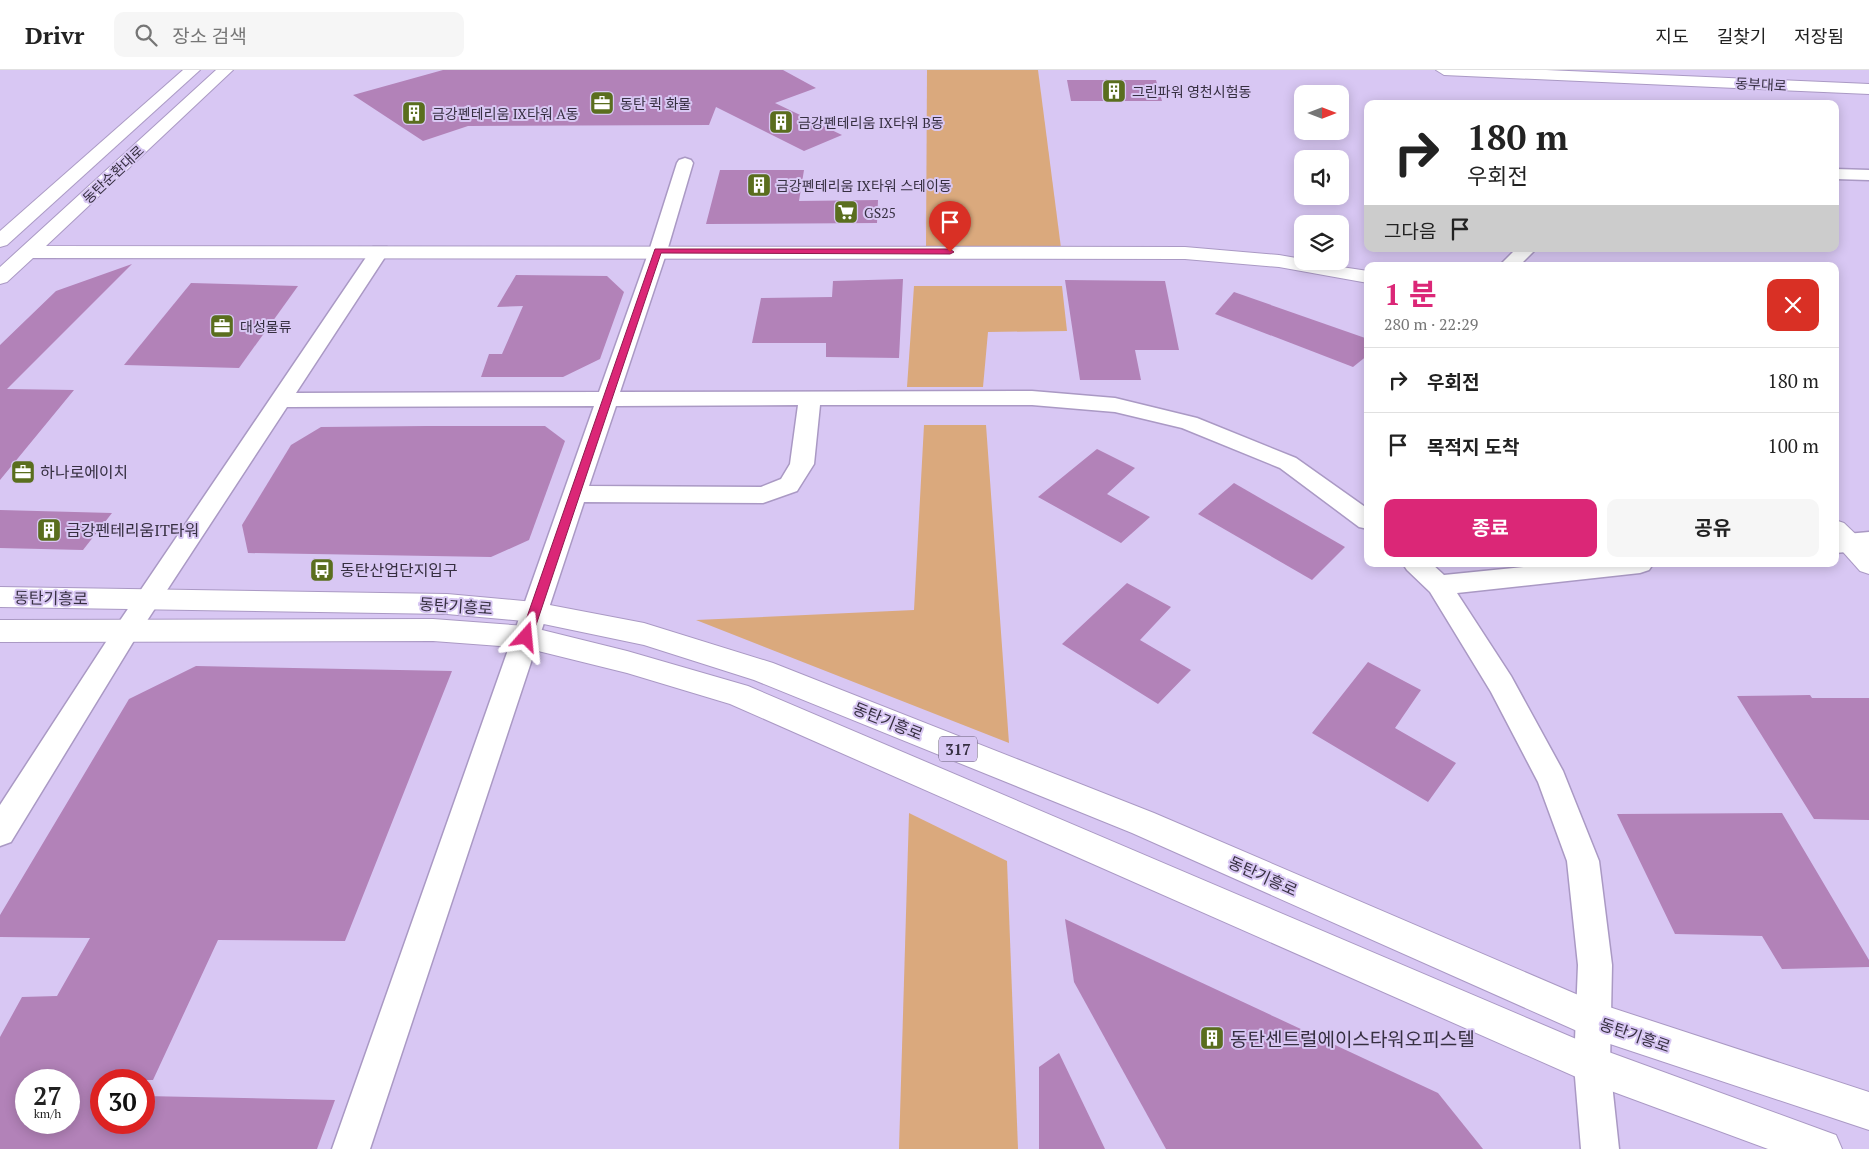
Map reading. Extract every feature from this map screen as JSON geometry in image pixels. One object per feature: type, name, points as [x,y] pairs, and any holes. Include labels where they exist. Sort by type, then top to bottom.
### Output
[{"type":"main road","name":"동탄순환대로","points":[[0,241],[192,70]]},
{"type":"main road","name":"동탄순환대로","points":[[0,278],[225,70]]},
{"type":"main road","name":"동부대로","points":[[1444,70],[1869,89]]},
{"type":"main road","points":[[28,252],[658,250],[1185,253],[1279,261],[1364,276]]},
{"type":"main road","points":[[1847,539],[1869,564]]},
{"type":"main road","name":"동탄기흥로","points":[[0,597],[447,604],[530,624],[627,662],[738,694],[1592,1065],[1822,1149]]},
{"type":"main road","name":"동탄기흥로","points":[[0,631],[433,630],[530,624],[644,634],[763,671],[1143,823],[1595,1021],[1869,1111]]},
{"type":"street","points":[[351,1149],[658,250],[685,163]]},
{"type":"street","points":[[1839,174],[1869,175]]},
{"type":"street","points":[[0,832],[126,632],[380,251]]},
{"type":"street","points":[[1512,262],[1524,252]]},
{"type":"street","points":[[575,494],[763,494],[789,485],[802,464],[810,398]]},
{"type":"street","points":[[282,400],[1032,398],[1116,405],[1189,423],[1288,463],[1364,518]]},
{"type":"street","points":[[1419,567],[1439,585],[1500,684],[1552,780],[1583,861],[1595,966],[1595,1021],[1592,1065],[1600,1149]]},
{"type":"street","points":[[1439,585],[1611,567]]},
{"type":"shaded area","points":[[927,70],[1038,70],[1061,248],[926,250]]},
{"type":"shaded area","points":[[914,286],[1062,286],[1067,331],[988,332],[983,387],[907,387]]},
{"type":"shaded area","points":[[924,425],[986,425],[1009,743],[696,620],[914,610]]},
{"type":"shaded area","points":[[909,813],[1007,861],[1018,1149],[899,1149]]},
{"type":"building","points":[[443,70],[783,70],[816,88],[775,103],[842,135],[804,151],[716,107],[709,125],[468,126],[423,141],[353,95]]},
{"type":"building","name":"그린파워 영천시험동","points":[[1067,80],[1156,80],[1162,101],[1071,101]]},
{"type":"building","name":"금강펜테리움 IX타워 스테이동","points":[[720,170],[804,170],[799,201],[878,200],[877,223],[706,224]]},
{"type":"building","points":[[132,264],[7,389],[74,390],[0,480],[0,345],[56,291]]},
{"type":"building","points":[[516,275],[607,276],[624,292],[600,359],[563,377],[481,377],[489,354],[502,354],[523,306],[497,307]]},
{"type":"building","points":[[903,279],[899,358],[826,357],[826,343],[752,343],[761,298],[832,297],[833,281]]},
{"type":"building","points":[[1065,280],[1165,281],[1179,350],[1135,350],[1141,380],[1080,380]]},
{"type":"building","points":[[191,283],[298,286],[239,368],[124,365]]},
{"type":"building","points":[[1234,292],[1364,338],[1364,358],[1353,367],[1215,314]]},
{"type":"building","points":[[545,426],[565,441],[529,540],[491,557],[248,553],[242,525],[291,445],[321,427]]},
{"type":"building","points":[[1097,449],[1135,468],[1107,494],[1150,517],[1121,543],[1038,497]]},
{"type":"building","points":[[1234,483],[1345,547],[1312,580],[1198,514]]},
{"type":"building","name":"금강펜테리움IT타워","points":[[0,510],[112,513],[83,550],[0,548]]},
{"type":"building","points":[[1127,583],[1171,607],[1140,640],[1191,670],[1158,704],[1062,644]]},
{"type":"building","points":[[1368,662],[1421,690],[1395,728],[1456,763],[1428,802],[1312,733]]},
{"type":"building","points":[[196,666],[452,671],[345,941],[218,940],[155,1076],[155,1069],[90,1069],[90,1134],[155,1134],[155,1096],[335,1100],[317,1149],[0,1149],[0,1037],[22,997],[57,996],[90,938],[0,937],[0,915],[129,699]]},
{"type":"building","points":[[1810,695],[1812,698],[1869,698],[1869,820],[1814,819],[1737,696]]},
{"type":"building","points":[[1782,813],[1869,960],[1869,967],[1782,969],[1762,936],[1675,934],[1617,814]]},
{"type":"building","name":"동탄센트럴에이스타워오피스텔","points":[[1065,919],[1438,1093],[1483,1149],[1166,1149],[1074,982]]},
{"type":"building","points":[[1059,1053],[1105,1149],[1039,1149],[1039,1067]]},
{"type":"place","name":"그린파워 영천시험동","points":[[1114,91]]},
{"type":"place","name":"동탄 퀵 화물","points":[[602,103]]},
{"type":"place","name":"금강펜테리움 IX타워 A동","points":[[414,113]]},
{"type":"place","name":"금강펜테리움 IX타워 B동","points":[[781,122]]},
{"type":"place","name":"금강펜테리움 IX타워 스테이동","points":[[759,185]]},
{"type":"place","name":"GS25","points":[[846,212]]},
{"type":"place","name":"대성물류","points":[[222,326]]},
{"type":"place","name":"하나로에이치","points":[[23,472]]},
{"type":"place","name":"금강펜테리움IT타워","points":[[49,530]]},
{"type":"place","name":"동탄산업단지입구","points":[[322,570]]},
{"type":"place","name":"동탄센트럴에이스타워오피스텔","points":[[1212,1038]]},
{"type":"route","points":[[526,637],[658,250],[950,252]]}]
